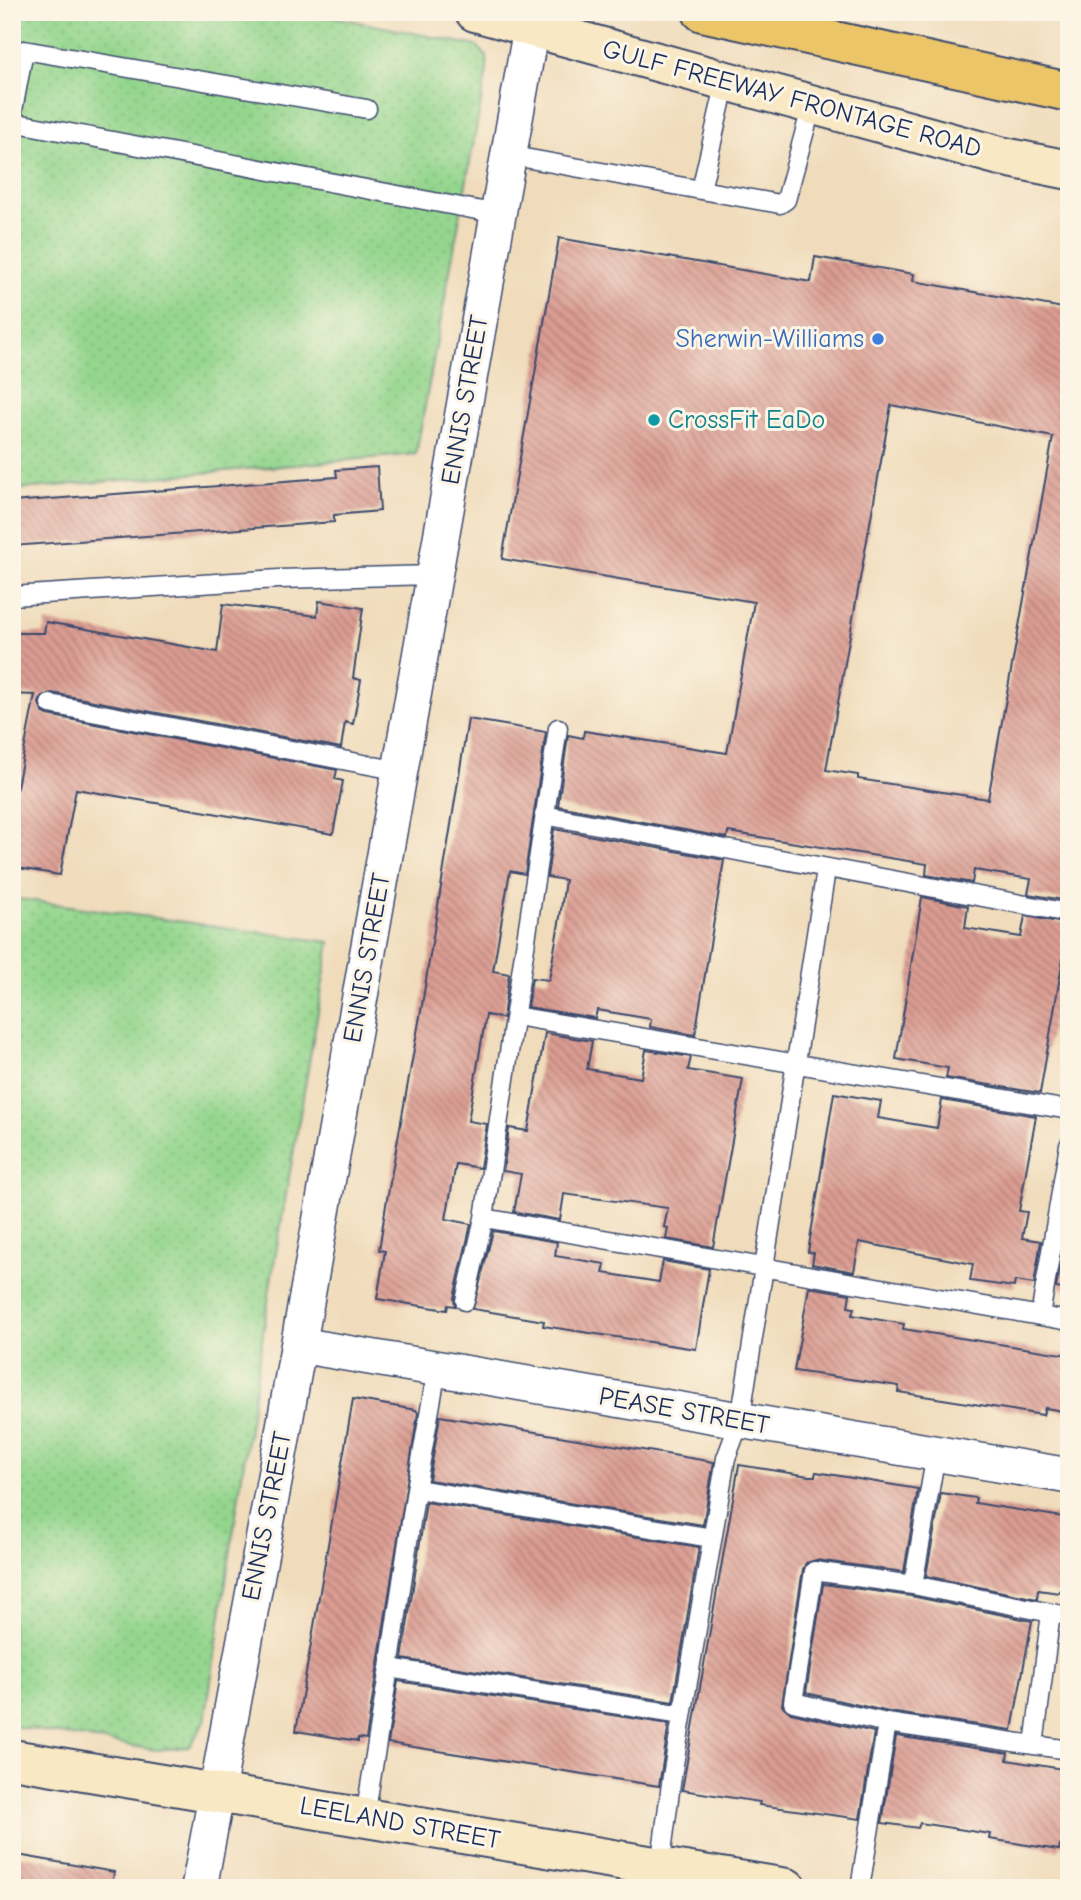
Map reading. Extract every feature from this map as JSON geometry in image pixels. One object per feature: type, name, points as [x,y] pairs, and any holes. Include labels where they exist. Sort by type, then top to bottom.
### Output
[{"type":"highway","points":[[702,12],[1069,92]]},
{"type":"main road","name":"GULF FREEWAY FRONTAGE ROAD","points":[[475,12],[1000,156],[1069,170]]},
{"type":"main road","name":"LEELAND STREET","points":[[12,1759],[365,1816],[746,1884],[787,1888]]},
{"type":"street","name":"ENNIS STREET","points":[[199,1888],[299,1345],[531,28]]},
{"type":"street","name":"PEASE STREET","points":[[299,1345],[1069,1476]]},
{"type":"lane","points":[[12,116],[24,50],[367,109]]},
{"type":"lane","points":[[701,190],[726,81]]},
{"type":"lane","points":[[508,155],[780,204],[786,200],[812,104]]},
{"type":"lane","points":[[12,122],[498,214]]},
{"type":"lane","points":[[12,596],[279,579],[434,575]]},
{"type":"lane","points":[[50,704],[400,771]]},
{"type":"lane","points":[[465,1301],[484,1218],[558,728]]},
{"type":"lane","points":[[544,815],[826,870],[1069,913]]},
{"type":"lane","points":[[660,1867],[682,1715],[726,1458],[740,1421],[826,870]]},
{"type":"lane","points":[[515,1016],[1069,1110]]},
{"type":"lane","points":[[1040,1316],[1069,1145]]},
{"type":"lane","points":[[484,1218],[1069,1321]]},
{"type":"lane","points":[[365,1816],[437,1369]]},
{"type":"lane","points":[[913,1585],[936,1454]]},
{"type":"lane","points":[[416,1489],[712,1538]]},
{"type":"lane","points":[[1034,1745],[1060,1615],[913,1585],[814,1571],[793,1702],[887,1723],[1034,1745],[1069,1750]]},
{"type":"lane","points":[[389,1668],[682,1715]]},
{"type":"lane","points":[[860,1888],[887,1723]]},
{"type":"green space","points":[[12,12],[310,12],[477,46],[487,57],[487,70],[416,454],[12,490]]},
{"type":"green space","points":[[12,898],[330,942],[271,1281],[205,1721],[189,1747],[156,1750],[12,1726]]},
{"type":"building","points":[[559,238],[811,282],[815,257],[914,274],[913,281],[1069,309],[1069,901],[1028,894],[1031,879],[974,870],[972,883],[926,875],[927,864],[728,832],[727,838],[558,806],[568,735],[583,738],[584,731],[727,753],[754,602],[502,559]],"holes":[[[891,405],[1053,437],[988,799],[858,779],[858,775],[826,770]]]},
{"type":"building","points":[[377,467],[380,511],[334,515],[334,522],[12,546],[12,502],[337,477],[336,470]]},
{"type":"building","points":[[319,601],[363,608],[353,678],[361,680],[353,724],[345,722],[341,748],[52,693],[42,696],[39,703],[42,712],[48,715],[337,770],[335,779],[343,781],[333,834],[76,789],[60,875],[12,867],[12,791],[16,792],[35,695],[12,694],[12,633],[44,633],[46,622],[217,652],[223,604],[317,616]]},
{"type":"building","points":[[468,719],[546,732],[525,874],[510,871],[493,971],[509,974],[503,1018],[486,1015],[468,1121],[487,1124],[480,1168],[456,1164],[446,1219],[471,1224],[454,1298],[455,1306],[448,1305],[447,1310],[377,1299],[385,1251],[379,1250],[386,1205],[422,1005]]},
{"type":"building","points":[[554,829],[724,860],[695,1035],[650,1027],[651,1019],[597,1010],[595,1018],[527,1007],[532,978],[549,980],[560,917],[565,880],[547,877]]},
{"type":"building","points":[[922,897],[968,906],[965,928],[1021,937],[1025,916],[1069,924],[1040,1093],[946,1078],[948,1068],[896,1059]]},
{"type":"building","points":[[545,1033],[592,1041],[587,1069],[641,1078],[646,1050],[691,1057],[688,1070],[743,1079],[713,1247],[666,1239],[668,1228],[664,1227],[668,1208],[564,1194],[560,1220],[514,1212],[521,1174],[503,1171],[509,1128],[528,1131]]},
{"type":"building","points":[[834,1093],[881,1101],[878,1118],[937,1128],[942,1100],[1036,1116],[1019,1211],[1027,1212],[1022,1238],[1041,1241],[1034,1284],[1015,1281],[1014,1287],[970,1281],[973,1264],[859,1242],[854,1272],[812,1264],[814,1253],[808,1252]]},
{"type":"building","points":[[493,1231],[557,1242],[555,1256],[605,1264],[603,1273],[659,1282],[663,1261],[709,1269],[696,1349],[543,1326],[544,1321],[473,1309]]},
{"type":"building","points":[[1064,1245],[1069,1246],[1069,1290],[1056,1288]]},
{"type":"building","points":[[809,1287],[850,1294],[848,1307],[854,1308],[852,1315],[904,1324],[903,1329],[1069,1355],[1069,1412],[1045,1408],[1043,1415],[898,1392],[899,1386],[794,1371]]},
{"type":"building","points":[[353,1399],[416,1410],[418,1413],[366,1739],[358,1738],[358,1741],[296,1731]]},
{"type":"building","points":[[440,1416],[714,1462],[703,1525],[429,1480]]},
{"type":"building","points":[[739,1465],[809,1476],[815,1476],[816,1472],[918,1489],[904,1572],[816,1560],[806,1563],[803,1569],[782,1705],[791,1713],[874,1732],[860,1819],[759,1805],[760,1802],[682,1790]]},
{"type":"building","points":[[941,1493],[976,1498],[975,1503],[1069,1518],[1069,1591],[1060,1590],[1059,1593],[1038,1590],[1037,1599],[926,1576]]},
{"type":"building","points":[[426,1502],[699,1547],[673,1702],[402,1659]]},
{"type":"building","points":[[823,1584],[911,1596],[1032,1621],[1012,1730],[889,1712],[806,1693]]},
{"type":"building","points":[[398,1681],[669,1724],[659,1786],[388,1743]]},
{"type":"building","points":[[896,1736],[1008,1753],[1007,1760],[1069,1770],[1069,1847],[1060,1845],[1059,1850],[989,1839],[990,1834],[920,1823],[918,1828],[882,1823]]},
{"type":"building","points":[[12,1854],[114,1872],[112,1888],[12,1888]]},
{"type":"place","name":"Sherwin-Williams","points":[[878,339]]},
{"type":"place","name":"CrossFit EaDo","points":[[654,420]]}]
